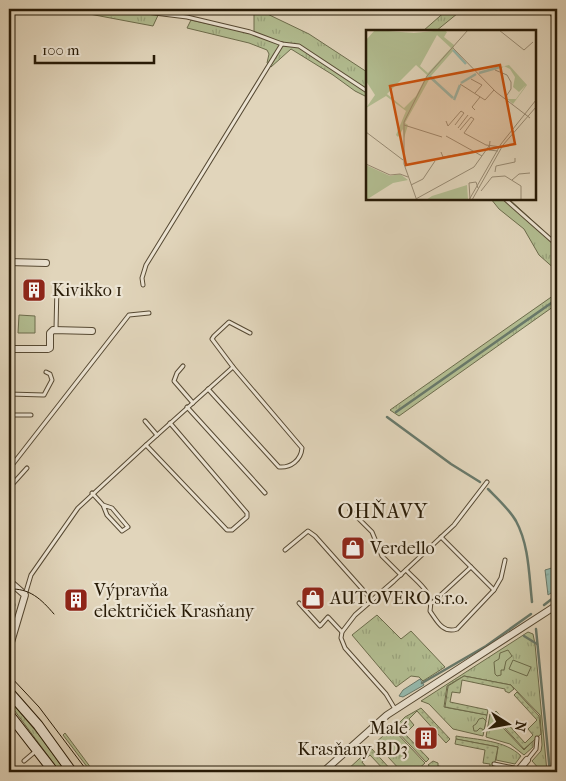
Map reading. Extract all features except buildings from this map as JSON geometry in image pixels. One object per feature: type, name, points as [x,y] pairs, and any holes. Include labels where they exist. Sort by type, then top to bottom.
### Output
[{"type":"main road","points":[[9,692],[38,725],[72,772]]},
{"type":"main road","points":[[9,714],[54,772]]},
{"type":"street","points":[[9,262],[46,263]]},
{"type":"street","points":[[9,349],[48,349],[50,348],[50,334],[53,330],[92,330]]},
{"type":"street","points":[[9,581],[25,595],[9,649]]},
{"type":"street","points":[[326,771],[387,715],[557,604]]},
{"type":"street","points":[[517,771],[527,760]]},
{"type":"lane","points":[[122,9],[187,17],[250,32],[282,44],[299,46],[366,90]]},
{"type":"lane","points":[[143,284],[142,278],[146,265],[282,44]]},
{"type":"lane","points":[[506,200],[557,245]]},
{"type":"lane","points":[[56,330],[57,285]]},
{"type":"lane","points":[[9,469],[129,315],[149,313]]},
{"type":"lane","points":[[208,389],[279,467],[292,465],[301,456],[302,448],[213,342],[214,336],[230,322],[250,333]]},
{"type":"lane","points":[[183,366],[177,373],[174,381],[192,402]]},
{"type":"lane","points":[[25,595],[31,575],[78,508],[192,402],[233,367]]},
{"type":"lane","points":[[9,394],[44,395],[52,380],[50,374],[46,372]]},
{"type":"lane","points":[[187,408],[265,493]]},
{"type":"lane","points":[[9,415],[31,415]]},
{"type":"lane","points":[[145,421],[157,434]]},
{"type":"lane","points":[[146,445],[227,530],[232,530],[247,517],[247,513],[170,423]]},
{"type":"lane","points":[[9,488],[27,468]]},
{"type":"lane","points":[[395,710],[386,694],[345,648],[341,640],[342,632],[349,621],[441,537],[464,513],[487,482]]},
{"type":"lane","points":[[92,493],[103,506],[107,515],[122,530],[128,527],[112,508],[103,506]]},
{"type":"lane","points":[[350,510],[372,532],[382,556],[401,575]]},
{"type":"lane","points":[[285,550],[308,531],[315,536],[372,600]]},
{"type":"lane","points":[[441,537],[494,590]]},
{"type":"lane","points":[[406,570],[430,595],[432,603],[430,611],[442,628],[454,630],[494,590],[501,578],[506,560]]},
{"type":"lane","points":[[432,603],[471,567]]},
{"type":"lane","points":[[299,603],[320,626],[328,617],[342,632]]},
{"type":"lane","points":[[527,760],[536,749],[537,738]]},
{"type":"lane","points":[[24,761],[38,750]]},
{"type":"lane","points":[[494,764],[514,768],[517,771]]},
{"type":"green space","points":[[53,9],[164,9],[176,11],[174,13],[160,11],[153,26]]},
{"type":"green space","points":[[235,9],[257,9],[309,34],[366,71],[366,96],[291,49],[271,67],[267,63],[269,54],[267,50],[249,43],[187,28],[191,20],[254,34],[254,13]]},
{"type":"green space","points":[[448,9],[463,9],[437,30],[424,30]]},
{"type":"green space","points":[[546,9],[557,9],[557,25]]},
{"type":"green space","points":[[492,200],[510,200],[557,243],[557,271],[539,255],[524,229],[499,209]]},
{"type":"green space","points":[[557,293],[557,304],[399,416],[390,410]]},
{"type":"green space","points":[[19,315],[35,316],[35,333],[18,333]]},
{"type":"green space","points":[[13,595],[15,605],[9,627],[9,596]]},
{"type":"green space","points":[[377,615],[401,639],[411,631],[445,667],[423,681],[419,677],[411,676],[396,687],[352,635]]},
{"type":"green space","points":[[528,632],[533,634],[535,644],[547,772],[542,772],[532,761],[541,751],[540,715],[511,685],[464,676],[447,686],[444,707],[487,715],[483,736],[453,729],[429,704],[421,701]]},
{"type":"green space","points":[[508,650],[512,656],[506,661],[504,670],[501,670],[501,675],[497,676],[495,674],[494,662],[499,659],[500,653]]},
{"type":"green space","points":[[513,660],[531,667],[527,676],[509,669]]},
{"type":"green space","points":[[464,676],[511,685],[514,689],[509,693],[505,689],[462,680],[460,693],[452,692],[450,702],[488,710],[487,715],[445,707],[448,686]]},
{"type":"green space","points":[[517,692],[539,716],[541,734],[524,749],[493,715],[496,711],[525,743],[533,735],[528,729],[537,720],[514,695]]},
{"type":"green space","points":[[9,699],[66,772],[60,772],[9,703]]},
{"type":"green space","points":[[421,708],[450,739],[446,743],[417,711],[409,719],[414,725],[405,734],[429,759],[426,762],[394,728],[405,717]]},
{"type":"green space","points":[[490,714],[524,750],[533,741],[533,747],[524,755],[510,744],[486,737]]},
{"type":"green space","points":[[483,718],[486,721],[484,730],[480,728],[474,731],[473,726],[479,719]]},
{"type":"green space","points":[[392,728],[425,763],[415,772],[402,772],[375,743]]},
{"type":"green space","points":[[65,733],[94,772],[91,772],[63,735]]},
{"type":"green space","points":[[456,736],[499,744],[515,751],[521,756],[515,764],[496,760],[498,747],[456,739]]},
{"type":"green space","points":[[456,739],[498,747],[493,772],[489,772],[490,764],[483,763],[485,750],[455,744]]},
{"type":"green space","points":[[371,748],[393,772],[386,772],[370,755],[362,762],[367,768],[363,772],[346,771]]},
{"type":"green space","points":[[433,761],[438,763],[438,766],[472,772],[437,770],[428,765]]},
{"type":"water","points":[[555,567],[557,571],[557,589],[548,595],[545,570]]},
{"type":"water","points":[[420,679],[424,685],[403,697],[399,696],[403,690]]},
{"type":"waterway","points":[[396,412],[557,299]]},
{"type":"waterway","points":[[387,417],[451,464],[480,482]]},
{"type":"waterway","points":[[488,489],[510,512],[524,540],[532,602]]},
{"type":"waterway","points":[[544,605],[557,595]]},
{"type":"waterway","points":[[422,683],[486,646],[531,614]]},
{"type":"waterway","points":[[536,629],[550,772]]},
{"type":"waterway","points":[[524,636],[537,644]]},
{"type":"tram line","points":[[9,589],[23,590],[29,593],[54,614]]},
{"type":"tram line","points":[[9,675],[39,707],[88,772]]},
{"type":"place","name":"Kivikko 1","points":[[34,290]]},
{"type":"place","name":"Verdello","points":[[353,548]]},
{"type":"place","name":"AUTOVERO s.r.o.","points":[[313,598]]},
{"type":"place","name":"Výpravňa električiek Krasňany","points":[[76,600]]},
{"type":"place","name":"Malé Krasňany BD3","points":[[426,738]]},
{"type":"district","name":"OHŇAVY","points":[[383,511]]}]
